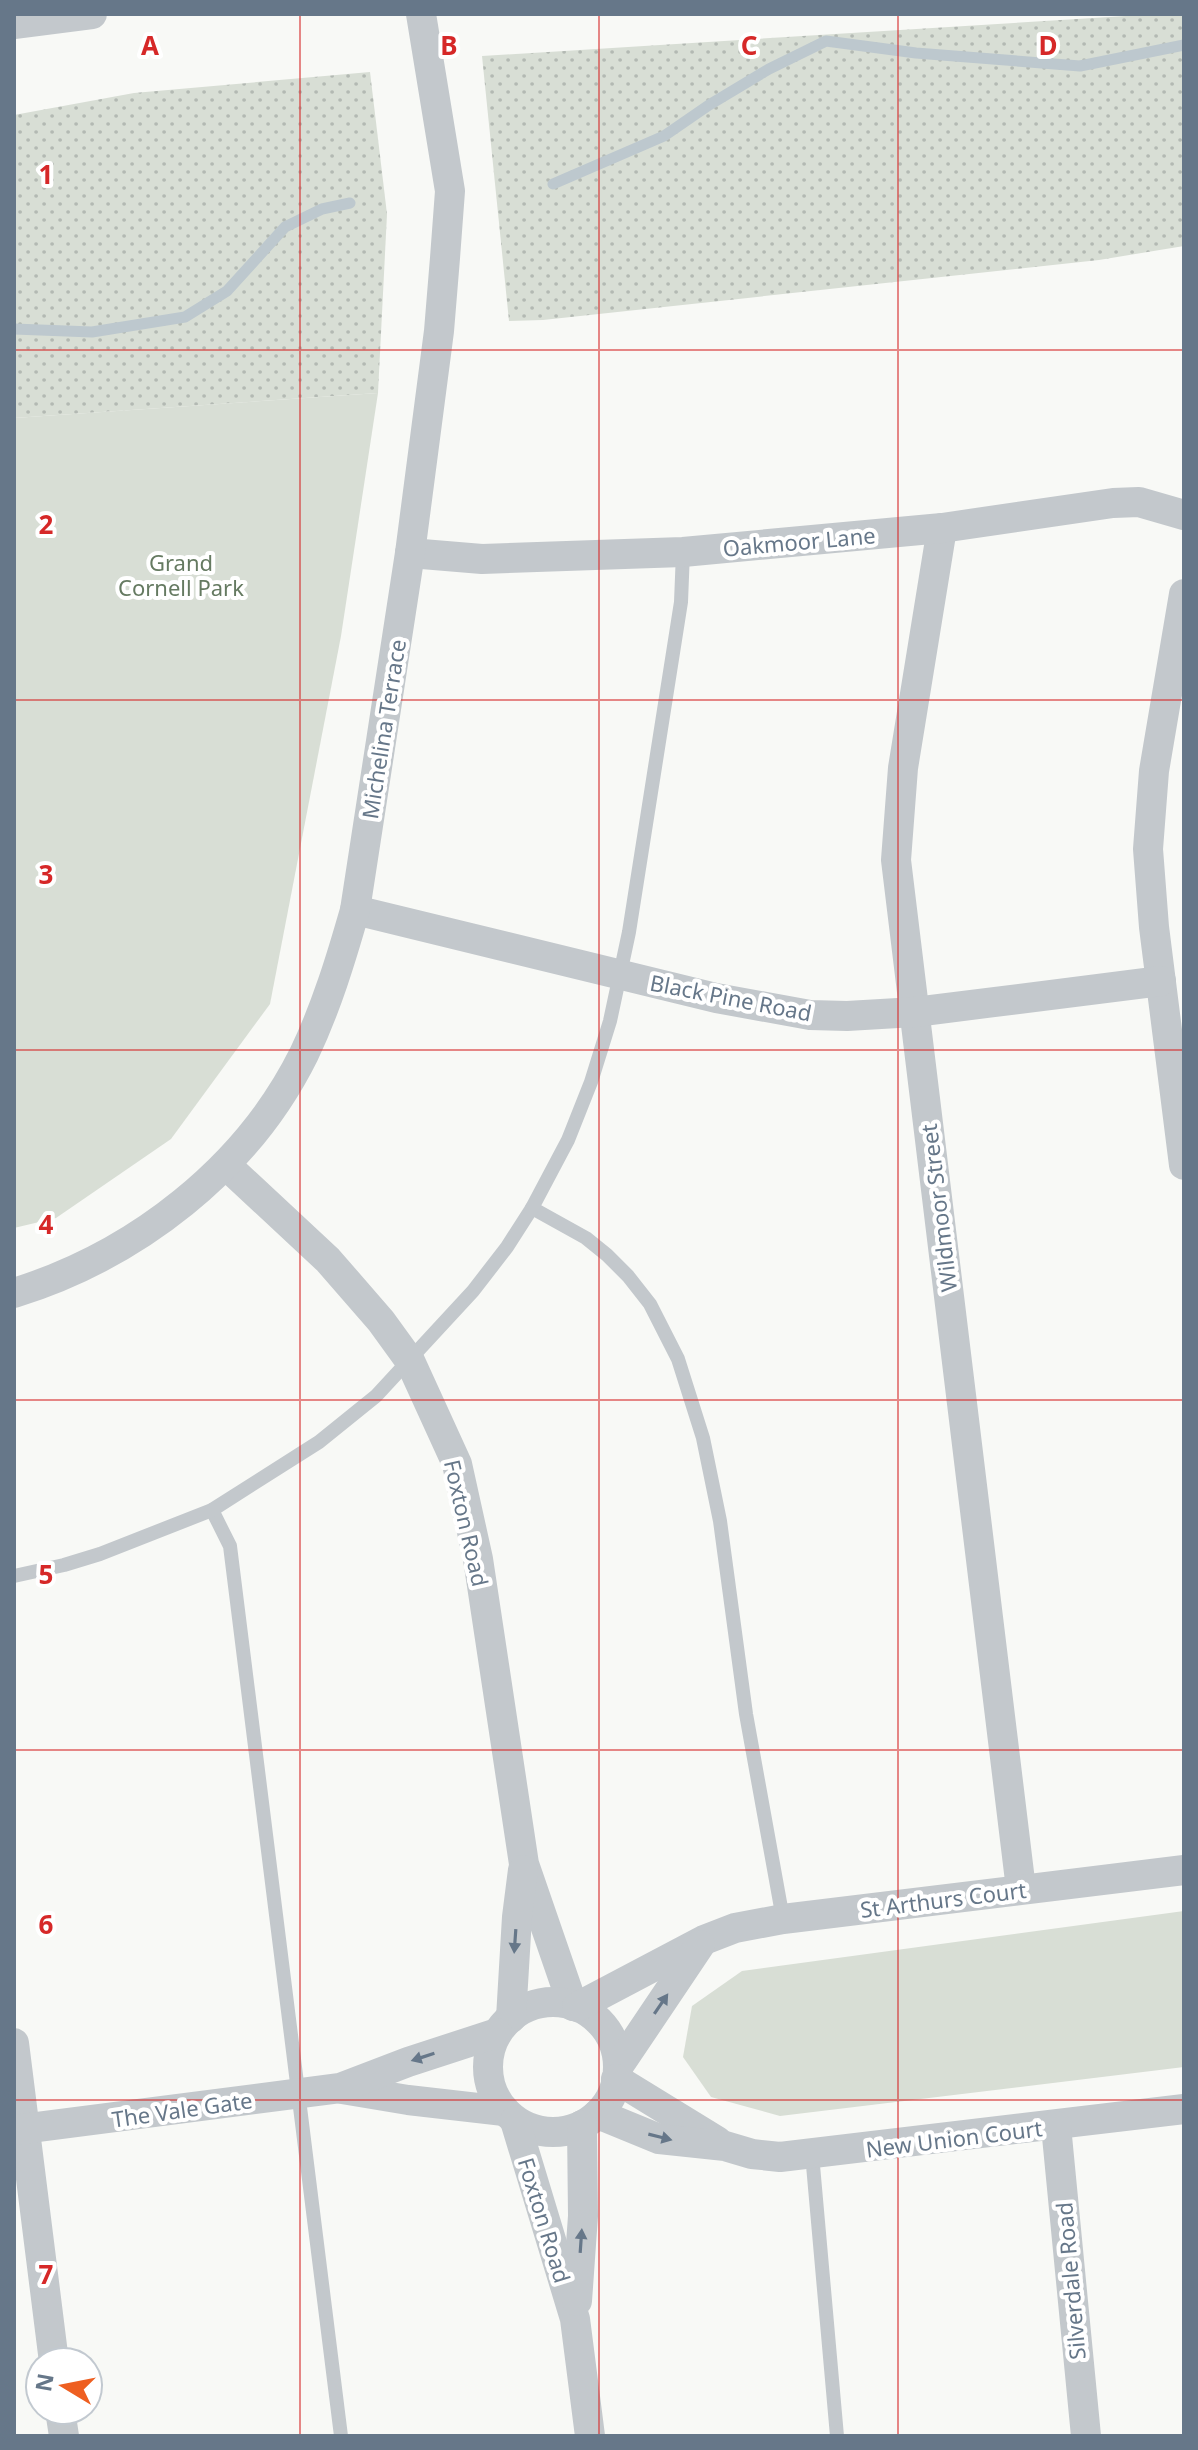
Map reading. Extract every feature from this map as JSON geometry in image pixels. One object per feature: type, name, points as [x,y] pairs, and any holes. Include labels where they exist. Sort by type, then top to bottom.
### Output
[{"type":"street","points":[[16,20],[92,14]]},
{"type":"street","name":"Michelina Terrace","points":[[14,1293],[69,1271],[138,1236],[226,1165],[259,1126],[303,1055],[339,967],[355,910],[410,553],[439,331],[450,191],[421,14]]},
{"type":"street","name":"Oakmoor Lane","points":[[410,553],[482,559],[683,552],[942,528],[1113,503],[1139,502],[1184,515]]},
{"type":"street","name":"Wildmoor Street","points":[[942,528],[903,768],[896,860],[1021,1889]]},
{"type":"street","points":[[1184,594],[1154,771],[1148,849],[1184,1165]]},
{"type":"street","name":"Black Pine Road","points":[[355,910],[716,998],[810,1015],[915,1012],[1161,981]]},
{"type":"street","name":"Foxton Road","points":[[226,1165],[328,1260],[381,1321],[410,1361],[457,1464],[478,1559],[524,1864],[575,2006]]},
{"type":"street","name":"Foxton Road","points":[[504,2026],[524,1864]]},
{"type":"street","name":"St Arthurs Court","points":[[575,2006],[704,1940],[735,1928],[783,1919],[1184,1870]]},
{"type":"street","points":[[617,2073],[610,2037],[591,2014],[557,2002],[540,2003],[524,2009],[504,2026],[490,2048],[489,2081],[495,2097],[509,2116],[541,2132],[569,2131],[590,2120],[613,2092],[617,2073],[704,1940]]},
{"type":"street","name":"The Vale Gate","points":[[19,2130],[340,2088],[504,2026]]},
{"type":"street","points":[[14,2043],[19,2130],[52,2346]]},
{"type":"street","name":"New Union Court","points":[[617,2073],[725,2146]]},
{"type":"street","name":"The Vale Gate","points":[[340,2088],[509,2116]]},
{"type":"street","name":"New Union Court","points":[[590,2120],[659,2139],[725,2146],[752,2154],[780,2157],[1184,2109]]},
{"type":"street","name":"Foxton Road","points":[[509,2116],[575,2319],[590,2436]]},
{"type":"street","name":"Foxton Road","points":[[575,2319],[590,2120]]},
{"type":"street","name":"Silverdale Road","points":[[1056,2126],[1086,2436]]},
{"type":"lane","points":[[14,1576],[100,1554],[212,1510],[319,1442],[376,1396],[410,1361],[473,1291],[532,1208],[568,1140],[591,1082],[621,976],[681,602],[683,552]]},
{"type":"lane","points":[[532,1208],[586,1238],[618,1265],[650,1304],[678,1359],[703,1438],[720,1521],[746,1714],[783,1919]]},
{"type":"lane","points":[[212,1510],[230,1546],[341,2436]]},
{"type":"lane","points":[[812,2154],[837,2436]]},
{"type":"green space","points":[[1184,14],[1184,246],[1099,260],[543,320],[509,321],[482,56]]},
{"type":"green space","points":[[370,72],[387,214],[378,393],[14,418],[14,115],[134,93]]},
{"type":"green space","name":"Grand Cornell Park","points":[[378,393],[341,636],[270,1004],[171,1139],[56,1218],[14,1228],[14,418]]},
{"type":"green space","points":[[1184,1911],[1184,2067],[780,2116],[711,2097],[683,2057],[692,2006],[742,1971]]},
{"type":"waterway","points":[[553,184],[664,136],[769,69],[826,41],[916,53],[1080,66],[1184,45]]},
{"type":"waterway","points":[[14,329],[92,332],[185,317],[227,291],[285,227],[322,209],[350,203]]}]
